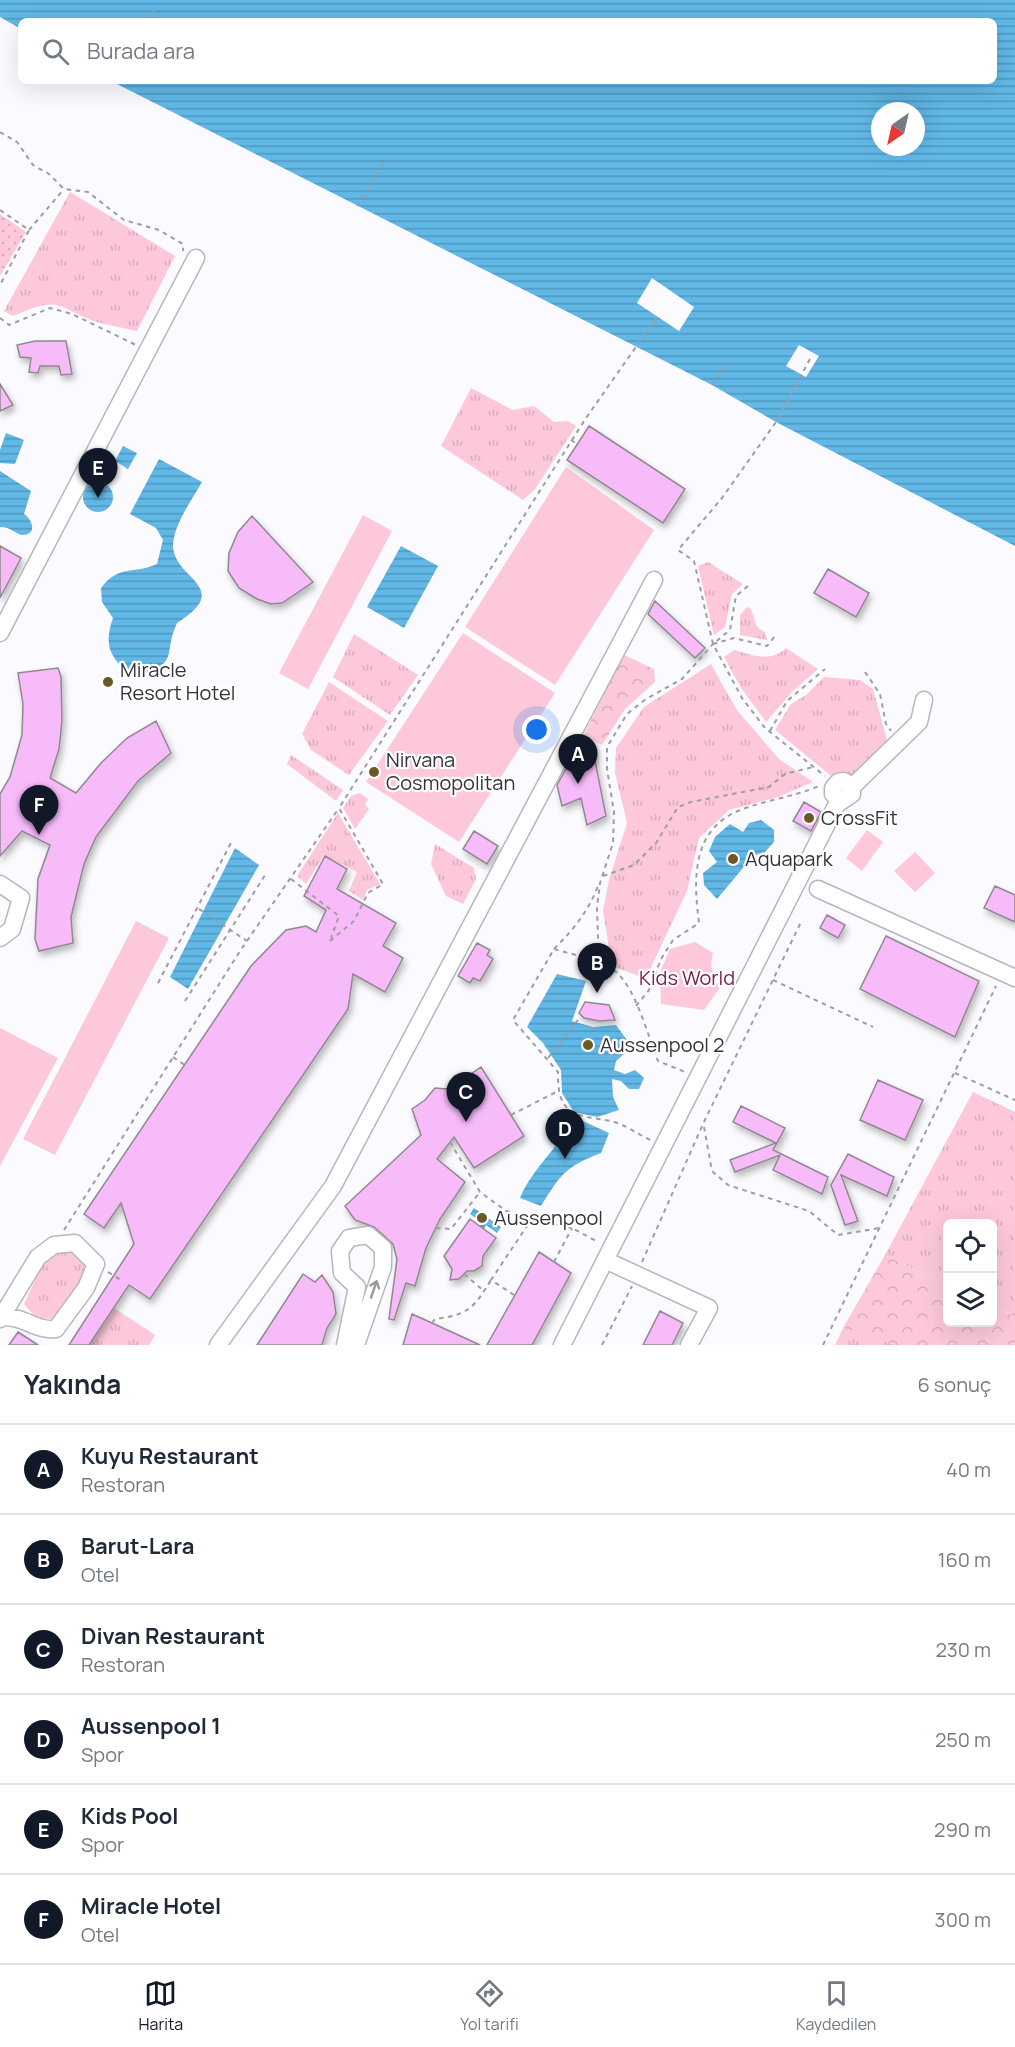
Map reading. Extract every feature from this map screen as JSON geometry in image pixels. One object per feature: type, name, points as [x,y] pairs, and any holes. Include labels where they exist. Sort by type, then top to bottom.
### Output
[{"type":"street","points":[[0,633],[190,258]]},
{"type":"street","points":[[218,1345],[333,1186],[654,580]]},
{"type":"street","points":[[562,1345],[826,825],[837,790],[898,744],[919,722],[924,700]]},
{"type":"street","points":[[0,884],[21,898],[12,929],[0,938]]},
{"type":"street","points":[[818,889],[1009,975]]},
{"type":"street","points":[[345,1345],[357,1287],[342,1273],[340,1251],[349,1238],[368,1236],[383,1248],[383,1267],[356,1345]]},
{"type":"street","points":[[75,1243],[96,1264],[86,1288],[56,1329],[44,1330],[18,1316],[1,1318],[38,1257],[54,1245],[75,1243]]},
{"type":"street","points":[[608,1255],[637,1273],[709,1308],[689,1345]]},
{"type":"path","points":[[150,18],[155,8]]},
{"type":"path","points":[[0,132],[17,142],[33,165],[49,174],[64,189],[87,192],[124,220],[159,230],[183,244],[190,258]]},
{"type":"path","points":[[357,206],[386,159]]},
{"type":"path","points":[[0,285],[29,230],[64,189]]},
{"type":"path","points":[[0,210],[29,230]]},
{"type":"path","points":[[0,318],[9,325],[50,308],[72,314],[138,346]]},
{"type":"path","points":[[54,1245],[247,941],[339,808],[571,440],[657,317]]},
{"type":"path","points":[[810,359],[776,422],[722,498],[678,550],[694,561],[713,644],[742,698],[770,732],[837,790]]},
{"type":"path","points":[[712,385],[726,364]]},
{"type":"path","points":[[571,440],[577,444]]},
{"type":"path","points":[[658,1144],[613,1121],[592,1120],[569,1111],[558,1091],[558,1072],[513,1020],[554,949],[573,931],[592,903],[602,876],[613,843],[614,812],[607,769],[607,747],[627,714],[646,699],[682,679],[713,644],[730,630],[736,596],[748,586]]},
{"type":"path","points":[[713,644],[734,638],[767,646],[775,636]]},
{"type":"path","points":[[770,732],[787,701],[825,669]]},
{"type":"path","points":[[865,672],[880,694],[886,724],[898,744]]},
{"type":"path","points":[[602,876],[634,866],[656,843],[678,807],[691,801],[769,787],[785,774],[813,767]]},
{"type":"path","points":[[636,1006],[649,990],[661,959],[673,939],[699,923],[696,862],[708,835],[730,815],[801,794],[837,790]]},
{"type":"path","points":[[290,879],[339,916],[330,941],[354,921],[368,893],[383,884],[339,808]]},
{"type":"path","points":[[158,983],[232,841]]},
{"type":"path","points":[[185,1001],[267,872]]},
{"type":"path","points":[[602,876],[597,907],[598,938],[604,966]]},
{"type":"path","points":[[198,909],[247,941]]},
{"type":"path","points":[[602,1345],[637,1273],[703,1124],[802,920]]},
{"type":"path","points":[[554,949],[615,971],[636,1006],[658,1061],[693,1075]]},
{"type":"path","points":[[823,1345],[954,1073],[1009,975]]},
{"type":"path","points":[[773,980],[873,1027]]},
{"type":"path","points":[[548,1058],[578,1020]]},
{"type":"path","points":[[173,1057],[186,1066]]},
{"type":"path","points":[[954,1073],[1015,1100]]},
{"type":"path","points":[[511,1115],[558,1091]]},
{"type":"path","points":[[703,1124],[712,1171],[728,1185],[808,1211],[838,1235],[879,1228]]},
{"type":"path","points":[[450,1142],[480,1192],[506,1211],[572,1228],[608,1255]]},
{"type":"path","points":[[435,1228],[451,1229],[480,1192]]},
{"type":"path","points":[[432,1323],[435,1319],[453,1317],[474,1308],[533,1217]]},
{"type":"path","points":[[554,1262],[572,1228]]},
{"type":"path","points":[[464,1274],[484,1291]]},
{"type":"path","points":[[491,1280],[514,1295]]},
{"type":"green space","points":[[70,192],[175,256],[137,331],[100,323],[51,304],[13,316],[4,311]]},
{"type":"green space","points":[[0,214],[26,232],[0,276]]},
{"type":"green space","points":[[471,388],[513,410],[534,406],[554,422],[568,421],[576,426],[535,489],[523,500],[441,446]]},
{"type":"green space","points":[[566,467],[654,530],[555,685],[465,627]]},
{"type":"green space","points":[[363,515],[392,531],[308,689],[279,673]]},
{"type":"green space","points":[[708,562],[743,584],[732,594],[725,627],[714,635],[698,566]]},
{"type":"green space","points":[[747,607],[751,609],[757,627],[765,632],[767,640],[740,635],[740,615]]},
{"type":"green space","points":[[463,633],[555,693],[459,842],[366,782]]},
{"type":"green space","points":[[354,634],[418,675],[390,715],[333,677]]},
{"type":"green space","points":[[786,648],[818,669],[792,692],[766,722],[741,688],[724,657],[734,650],[754,656],[768,657]]},
{"type":"green space","points":[[624,655],[654,669],[655,682],[625,709],[602,745],[583,736]]},
{"type":"green space","points":[[711,664],[736,709],[779,759],[813,782],[778,797],[729,810],[699,838],[687,891],[644,982],[636,975],[612,966],[603,911],[609,880],[627,823],[615,773],[616,748],[644,707]]},
{"type":"green space","points":[[824,677],[860,680],[873,689],[889,747],[854,779],[836,780],[775,730],[791,704],[806,695]]},
{"type":"green space","points":[[329,682],[388,721],[349,775],[311,750],[302,734]]},
{"type":"green space","points":[[291,755],[343,790],[336,801],[287,764]]},
{"type":"green space","points":[[360,793],[368,799],[365,805],[369,809],[355,829],[343,808],[351,796]]},
{"type":"green space","points":[[338,813],[380,884],[367,890],[363,900],[349,891],[357,872],[324,855],[306,884],[297,876]]},
{"type":"green space","points":[[867,830],[883,842],[862,871],[846,858]]},
{"type":"green space","points":[[435,844],[474,868],[476,879],[463,904],[446,896],[431,864]]},
{"type":"green space","points":[[915,852],[935,873],[915,892],[894,871]]},
{"type":"green space","points":[[136,921],[169,938],[55,1155],[23,1139]]},
{"type":"green space","name":"Kids World","points":[[695,942],[713,953],[711,966],[719,989],[704,1010],[661,1004],[660,972],[670,949]]},
{"type":"green space","points":[[0,1028],[58,1058],[0,1166]]},
{"type":"green space","points":[[973,1092],[1015,1112],[1015,1309],[1012,1315],[997,1308],[997,1219],[943,1219],[943,1283],[885,1255]]},
{"type":"green space","points":[[73,1248],[84,1259],[82,1277],[76,1292],[52,1319],[36,1318],[24,1304],[43,1263],[56,1249]]},
{"type":"green space","points":[[885,1255],[943,1283],[943,1327],[997,1327],[997,1308],[1011,1315],[1015,1309],[1015,1345],[896,1345],[843,1328]]},
{"type":"green space","points":[[114,1308],[155,1335],[149,1345],[89,1345]]},
{"type":"green space","points":[[843,1328],[896,1345],[835,1345]]},
{"type":"water","points":[[0,0],[1015,0],[1015,546],[776,422],[712,385],[117,84],[997,84],[997,18],[18,18],[18,27],[0,17]]},
{"type":"water","points":[[6,433],[24,440],[15,464],[0,463],[0,450]]},
{"type":"water","points":[[123,446],[137,453],[128,469],[115,461]]},
{"type":"water","points":[[159,459],[202,482],[180,521],[173,545],[182,567],[197,583],[201,591],[201,600],[177,623],[165,662],[159,667],[135,676],[114,658],[111,652],[109,636],[113,618],[102,602],[101,588],[120,573],[157,564],[163,540],[156,528],[130,514]]},
{"type":"water","points":[[0,471],[31,491],[24,514],[32,526],[28,534],[20,535],[8,528],[0,527]]},
{"type":"water","points":[[98,482],[109,486],[113,497],[109,508],[98,512],[87,508],[83,497],[87,486]]},
{"type":"water","points":[[401,546],[438,566],[404,628],[367,607]]},
{"type":"water","name":"Aquapark","points":[[761,820],[774,830],[774,842],[765,852],[753,856],[717,899],[704,885],[703,873],[717,862],[709,851],[715,837],[730,824],[743,832],[749,823]]},
{"type":"water","points":[[235,848],[259,865],[188,989],[170,977]]},
{"type":"water","name":"Aussenpool 2","points":[[557,974],[586,981],[572,1021],[593,1027],[616,1025],[632,1047],[616,1061],[614,1070],[625,1074],[635,1070],[644,1078],[639,1089],[629,1089],[621,1081],[612,1079],[613,1097],[619,1110],[597,1117],[574,1112],[562,1093],[561,1070],[543,1043],[527,1027]]},
{"type":"water","points":[[572,1116],[609,1133],[601,1153],[571,1167],[559,1179],[541,1206],[520,1198],[532,1176],[561,1138]]},
{"type":"water","name":"Aussenpool","points":[[474,1208],[501,1227],[497,1233],[486,1225],[484,1229],[480,1226],[482,1223],[470,1214]]},
{"type":"pier","points":[[652,278],[694,307],[679,331],[637,303]]},
{"type":"pier","points":[[799,345],[819,356],[806,377],[786,366]]},
{"type":"building","points":[[35,341],[66,341],[72,374],[61,375],[59,366],[40,366],[38,373],[29,372],[31,358],[20,357],[17,345]]},
{"type":"building","points":[[0,384],[13,405],[0,411]]},
{"type":"building","points":[[589,426],[685,489],[663,523],[567,460]]},
{"type":"building","points":[[252,516],[313,582],[282,603],[271,604],[257,599],[239,588],[228,571],[229,553],[238,532]]},
{"type":"building","points":[[0,546],[21,558],[0,598]]},
{"type":"building","points":[[828,569],[869,593],[856,617],[814,593]]},
{"type":"building","points":[[655,601],[705,648],[695,658],[648,614]]},
{"type":"building","points":[[58,668],[61,677],[62,721],[59,749],[50,778],[76,793],[101,763],[127,738],[156,721],[171,753],[138,781],[96,837],[84,864],[71,917],[73,943],[39,951],[35,939],[38,879],[50,845],[22,831],[0,856],[0,794],[10,777],[22,735],[23,704],[18,673]]},
{"type":"building","points":[[580,741],[591,741],[606,816],[587,825],[581,798],[562,806],[557,785],[566,769],[576,767],[574,753]]},
{"type":"building","name":"CrossFit","points":[[804,802],[821,812],[811,831],[793,821]]},
{"type":"building","points":[[474,831],[498,846],[487,864],[463,849]]},
{"type":"building","points":[[325,856],[347,869],[337,889],[396,923],[383,946],[403,958],[385,992],[353,974],[348,1009],[150,1299],[129,1285],[89,1345],[69,1345],[134,1244],[121,1203],[104,1228],[84,1214],[251,966],[286,930],[306,926],[316,932],[326,910],[304,896]]},
{"type":"building","points":[[995,886],[1015,895],[1015,922],[984,908]]},
{"type":"building","points":[[827,915],[845,925],[838,938],[820,928]]},
{"type":"building","points":[[886,936],[979,981],[955,1037],[860,989]]},
{"type":"building","points":[[477,943],[490,950],[487,955],[493,959],[480,981],[473,978],[470,983],[458,976]]},
{"type":"building","points":[[585,1002],[609,1005],[615,1020],[599,1021],[584,1018],[579,1013]]},
{"type":"building","points":[[481,1067],[524,1136],[474,1168],[454,1137],[437,1159],[465,1182],[440,1219],[426,1248],[415,1286],[406,1283],[394,1320],[389,1319],[397,1259],[393,1244],[374,1227],[355,1220],[345,1206],[421,1135],[412,1109],[425,1100],[435,1088],[447,1089],[454,1077],[465,1078]]},
{"type":"building","points":[[878,1080],[923,1100],[905,1140],[860,1120]]},
{"type":"building","points":[[741,1106],[785,1128],[773,1150],[828,1177],[822,1194],[773,1170],[780,1155],[735,1172],[730,1160],[776,1143],[733,1122]]},
{"type":"building","points":[[848,1154],[894,1177],[887,1196],[841,1175],[858,1221],[845,1225],[831,1185]]},
{"type":"building","points":[[470,1219],[496,1238],[483,1256],[482,1266],[474,1271],[467,1271],[459,1279],[450,1280],[452,1269],[444,1256]]},
{"type":"building","points":[[539,1252],[571,1273],[532,1345],[487,1345]]},
{"type":"building","points":[[303,1274],[315,1282],[322,1275],[333,1292],[336,1314],[327,1328],[322,1345],[257,1345]]},
{"type":"building","points":[[660,1311],[683,1323],[672,1345],[643,1345]]},
{"type":"building","points":[[412,1314],[432,1323],[480,1345],[403,1345]]},
{"type":"building","points":[[18,1332],[38,1345],[9,1345]]},
{"type":"place","name":"Kids Pool","points":[[98,498]]},
{"type":"place","name":"Miracle Resort Hotel","points":[[108,682]]},
{"type":"place","name":"Nirvana Cosmopolitan","points":[[374,772]]},
{"type":"place","name":"Kuyu Restaurant","points":[[578,784]]},
{"type":"place","name":"CrossFit","points":[[809,818]]},
{"type":"place","name":"Miracle Hotel","points":[[39,835]]},
{"type":"place","name":"Aquapark","points":[[733,859]]},
{"type":"place","name":"Barut-Lara","points":[[597,993]]},
{"type":"place","name":"Aussenpool 2","points":[[588,1045]]},
{"type":"place","name":"Divan Restaurant","points":[[466,1122]]},
{"type":"place","name":"Aussenpool 1","points":[[565,1159]]},
{"type":"place","name":"Aussenpool","points":[[482,1218]]}]
